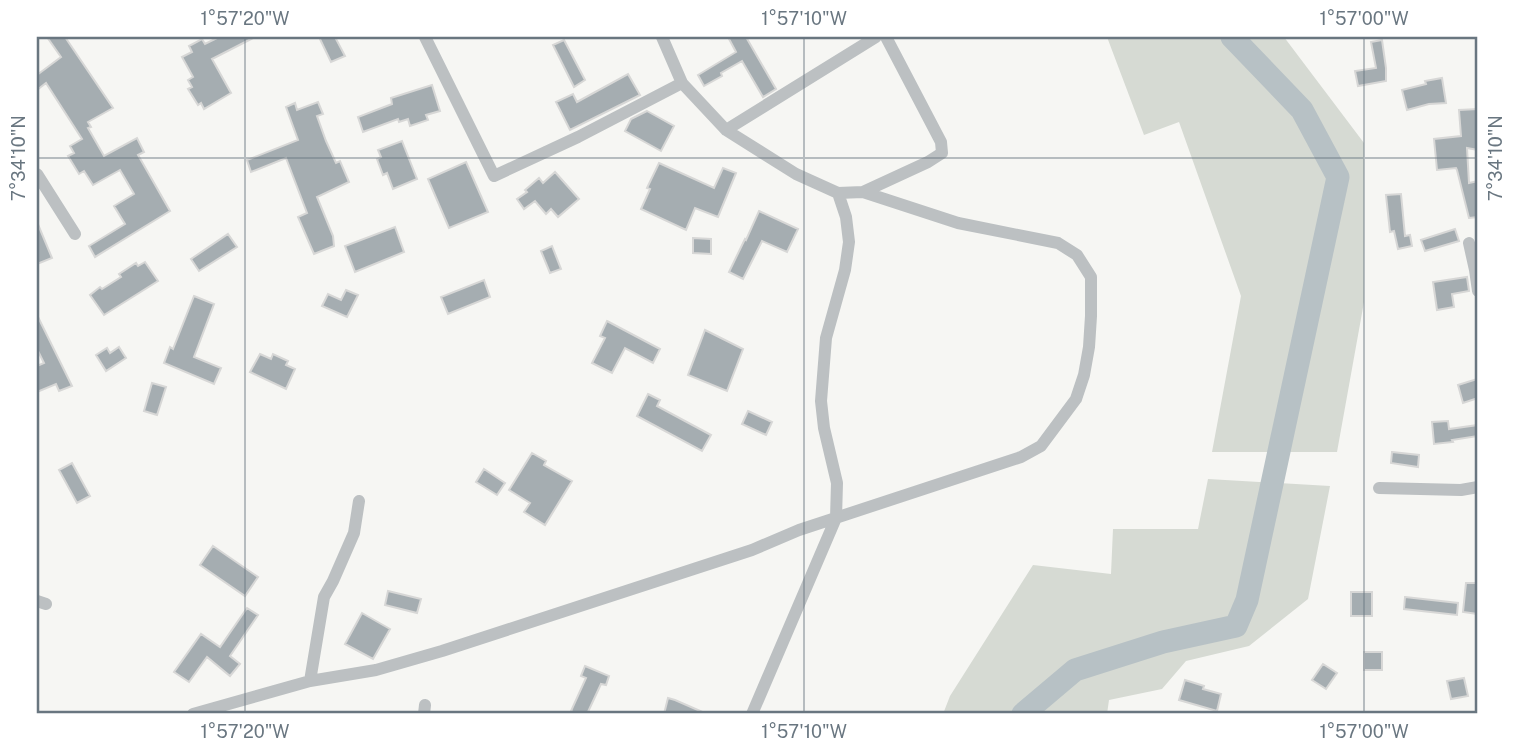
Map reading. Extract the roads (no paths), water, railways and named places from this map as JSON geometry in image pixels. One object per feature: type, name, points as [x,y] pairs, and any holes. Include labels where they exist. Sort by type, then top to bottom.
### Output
[{"type":"street","points":[[425,37],[494,176],[578,137],[682,83]]},
{"type":"street","points":[[193,714],[310,681],[376,670],[442,651],[752,550],[799,530],[1021,457],[1041,446],[1076,399],[1089,347],[1091,277],[1077,254],[1058,243],[958,223],[863,192],[838,192],[796,174],[726,130],[682,83],[662,37]]},
{"type":"street","points":[[726,130],[876,37]]},
{"type":"street","points":[[863,192],[942,153],[941,142],[886,37]]},
{"type":"street","points":[[37,174],[75,234]]},
{"type":"street","points":[[752,714],[836,518],[837,483],[824,428],[821,401],[826,338],[845,270],[849,242],[846,217],[838,192]]},
{"type":"street","points":[[1469,243],[1478,291]]},
{"type":"street","points":[[1379,488],[1461,491],[1478,487]]},
{"type":"street","points":[[310,681],[324,597],[354,533],[359,501]]},
{"type":"waterway","points":[[1023,714],[1075,670],[1163,642],[1236,626],[1247,600],[1338,177],[1302,110],[1232,37]]}]
